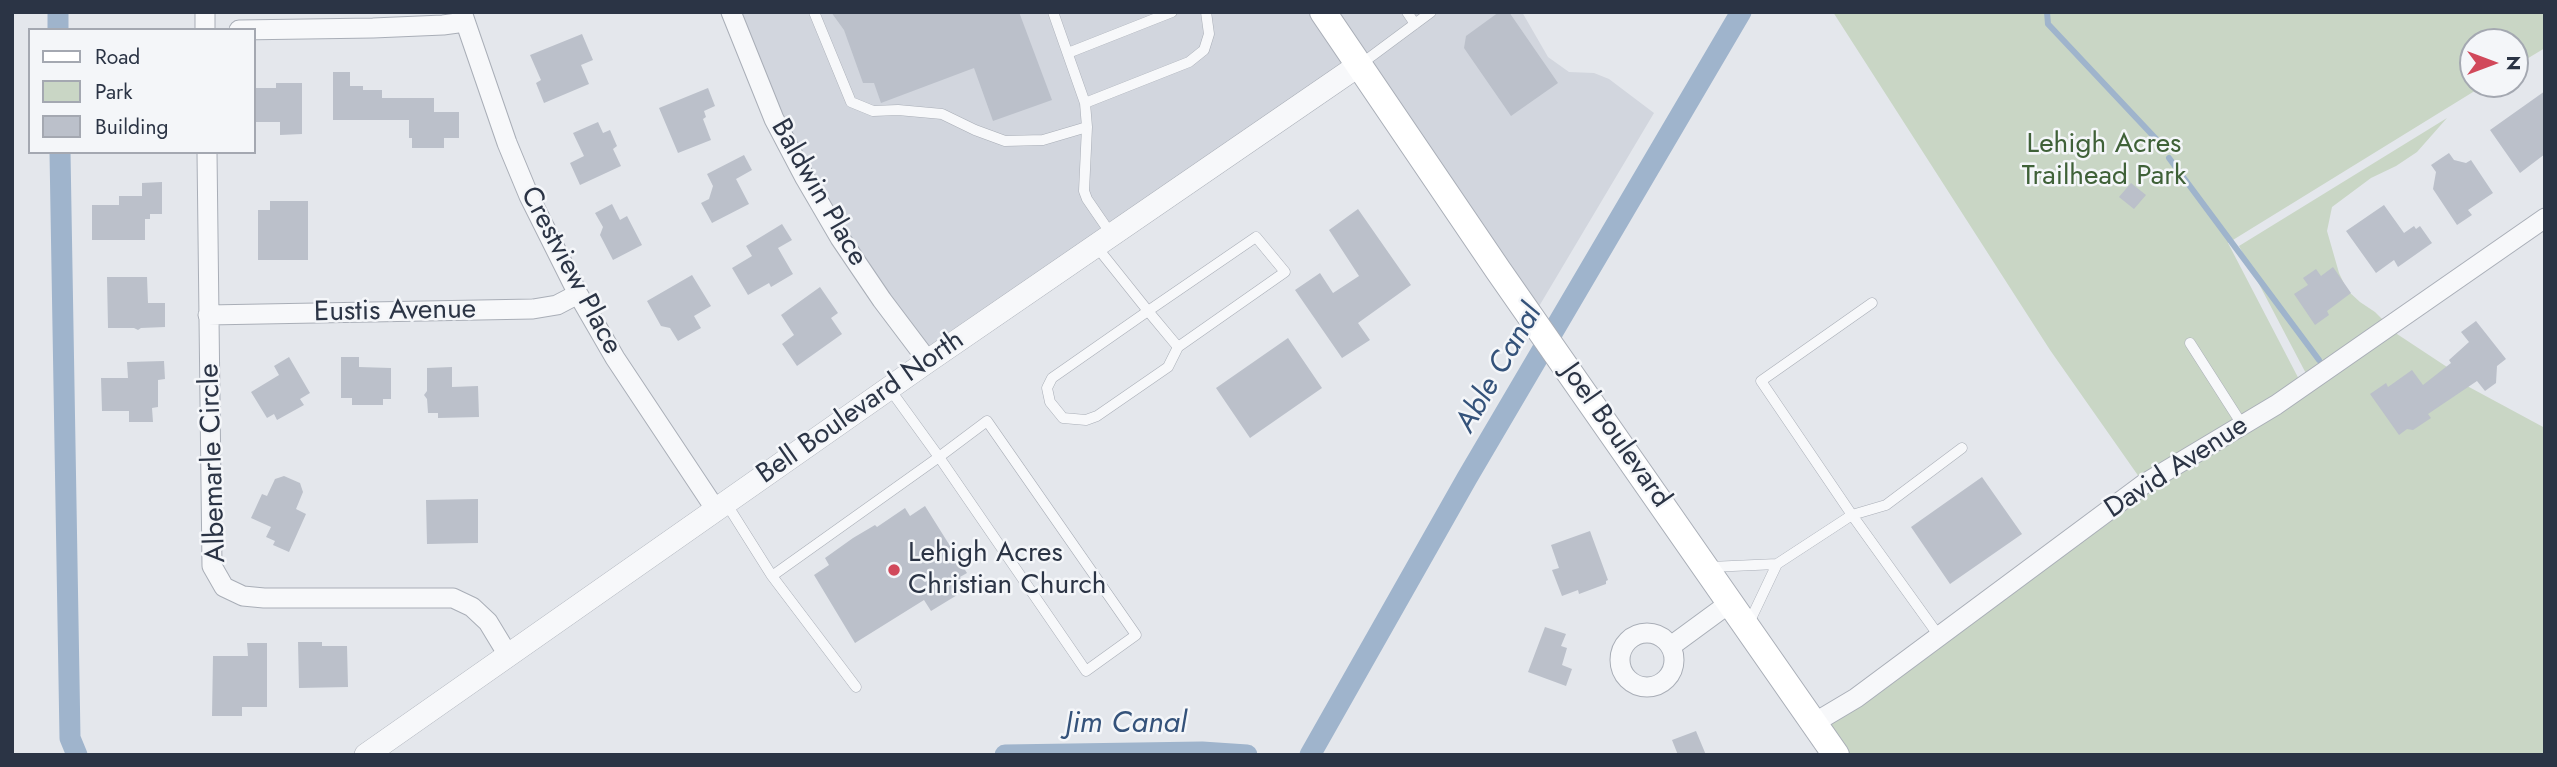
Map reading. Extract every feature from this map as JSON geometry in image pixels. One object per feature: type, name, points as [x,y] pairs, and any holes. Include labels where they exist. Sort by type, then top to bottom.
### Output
[{"type":"main road","name":"Joel Boulevard","points":[[1323,12],[1526,310],[1836,755]]},
{"type":"street","name":"Baldwin Place","points":[[731,12],[774,119],[805,178],[847,248],[928,361]]},
{"type":"street","points":[[256,30],[443,25],[463,17]]},
{"type":"street","name":"Crestview Place","points":[[463,17],[524,186],[578,294],[615,358],[721,506]]},
{"type":"street","name":"Bell Boulevard North","points":[[366,755],[889,388],[1359,65]]},
{"type":"street","name":"Albemarle Circle","points":[[206,154],[212,566],[224,587],[243,596],[453,598],[472,607],[488,622],[508,654]]},
{"type":"street","name":"David Avenue","points":[[1814,723],[1856,698],[2144,484],[2276,405],[2545,218]]},
{"type":"street","name":"Eustis Avenue","points":[[208,316],[533,309],[557,305],[578,294]]},
{"type":"street","points":[[1671,646],[1731,602]]},
{"type":"lane","points":[[814,12],[851,102],[873,111],[942,114],[1005,141],[1043,140],[1087,127]]},
{"type":"lane","points":[[1053,12],[1085,103],[1087,127],[1084,191],[1103,240],[1148,311],[1178,347]]},
{"type":"lane","points":[[1068,53],[1172,12]]},
{"type":"lane","points":[[1085,103],[1189,62],[1204,50],[1209,34],[1206,12]]},
{"type":"lane","points":[[1407,12],[1415,24]]},
{"type":"lane","points":[[1359,65],[1431,12]]},
{"type":"lane","points":[[1256,237],[1285,272],[1178,347],[1168,367],[1097,416],[1086,420],[1063,418],[1050,402],[1047,388],[1052,378],[1256,237]]},
{"type":"lane","points":[[1872,303],[1761,381],[1939,636]]},
{"type":"lane","points":[[2190,343],[2243,426]]},
{"type":"lane","points":[[772,576],[940,457],[987,421],[1136,635],[1086,671],[940,457],[889,388]]},
{"type":"lane","points":[[1707,567],[1777,564],[1852,515],[1886,505],[1962,448]]},
{"type":"lane","points":[[721,506],[856,687]]},
{"type":"lane","points":[[1747,626],[1777,564]]},
{"type":"shaded area","points":[[723,12],[1308,12],[1344,62],[916,357]]},
{"type":"shaded area","points":[[1337,12],[1522,12],[1548,57],[1569,72],[1594,73],[1609,79],[1654,113],[1538,308]]},
{"type":"green space","name":"Lehigh Acres Trailhead Park","points":[[1833,12],[2545,12],[2545,48],[2529,58],[2529,28],[2459,28],[2459,98],[2463,98],[2228,243],[2303,387],[2144,484],[2050,350]]},
{"type":"green space","points":[[2447,118],[2417,152],[2371,178],[2332,207],[2327,231],[2339,273],[2347,290],[2360,302],[2375,312],[2397,334],[2447,367],[2469,387],[2545,428],[2545,755],[1849,755],[1829,726],[2165,482],[2311,383],[2239,246]]},
{"type":"building","points":[[831,12],[1019,12],[1052,100],[993,121],[974,68],[881,103],[874,83],[863,83],[844,30]]},
{"type":"building","points":[[1499,12],[1509,12],[1558,83],[1511,116],[1464,48],[1466,36]]},
{"type":"building","points":[[582,34],[593,60],[581,65],[589,84],[544,103],[536,83],[541,80],[530,55]]},
{"type":"building","points":[[333,72],[350,72],[350,86],[363,86],[363,90],[382,90],[382,98],[434,98],[434,112],[459,112],[459,138],[444,138],[444,148],[412,148],[409,120],[333,120]]},
{"type":"building","points":[[276,83],[302,83],[302,134],[280,135],[280,122],[256,122],[256,88],[276,88]]},
{"type":"building","points":[[708,88],[715,106],[704,111],[706,117],[703,119],[711,140],[678,153],[659,108]]},
{"type":"building","points":[[2545,91],[2545,154],[2520,173],[2490,130]]},
{"type":"building","points":[[598,122],[603,133],[610,130],[617,146],[613,149],[621,166],[580,185],[570,163],[584,156],[573,133]]},
{"type":"building","points":[[2449,153],[2454,160],[2466,163],[2471,160],[2493,193],[2468,210],[2472,215],[2457,225],[2433,189],[2436,172],[2431,165]]},
{"type":"building","points":[[744,155],[752,170],[736,179],[749,204],[712,223],[701,203],[709,199],[713,186],[707,174]]},
{"type":"building","points":[[162,182],[162,214],[150,214],[150,219],[145,219],[145,240],[92,240],[92,205],[119,205],[119,196],[142,196],[142,183]]},
{"type":"building","points":[[2131,183],[2146,195],[2134,209],[2119,197]]},
{"type":"building","points":[[270,201],[308,201],[308,260],[258,260],[258,210],[270,210]]},
{"type":"building","points":[[612,204],[620,220],[627,216],[642,245],[613,260],[600,235],[603,227],[595,213]]},
{"type":"building","points":[[2384,205],[2404,233],[2414,226],[2416,229],[2420,226],[2432,243],[2398,267],[2394,260],[2376,273],[2346,231]]},
{"type":"building","points":[[1358,209],[1411,285],[1358,323],[1370,340],[1342,358],[1295,290],[1320,273],[1333,293],[1359,276],[1329,230]]},
{"type":"building","points":[[782,224],[792,240],[778,248],[793,274],[771,287],[769,283],[748,295],[732,268],[752,256],[746,246]]},
{"type":"building","points":[[2333,267],[2351,293],[2327,311],[2329,315],[2315,325],[2294,294],[2308,285],[2303,278],[2316,269],[2321,276]]},
{"type":"building","points":[[692,275],[711,306],[694,316],[701,328],[678,341],[670,328],[661,326],[647,301]]},
{"type":"building","points":[[107,277],[147,277],[148,303],[165,303],[165,327],[138,330],[108,328]]},
{"type":"building","points":[[820,287],[838,313],[831,318],[842,334],[797,366],[782,344],[794,335],[781,315]]},
{"type":"building","points":[[2476,321],[2506,359],[2497,366],[2496,383],[2485,391],[2477,381],[2428,414],[2431,418],[2413,430],[2407,429],[2399,435],[2370,394],[2386,383],[2388,387],[2412,370],[2423,385],[2451,363],[2449,360],[2469,342],[2461,332]]},
{"type":"building","points":[[1288,338],[1322,388],[1250,438],[1216,388]]},
{"type":"building","points":[[289,357],[310,393],[300,399],[304,405],[277,420],[274,414],[267,418],[251,392],[279,375],[274,366]]},
{"type":"building","points":[[341,357],[359,357],[359,367],[391,368],[391,399],[383,399],[383,405],[352,405],[352,398],[341,398]]},
{"type":"building","points":[[164,361],[165,379],[158,380],[158,407],[152,408],[153,422],[129,422],[129,411],[102,411],[101,378],[128,378],[127,362]]},
{"type":"building","points":[[452,367],[452,387],[478,386],[479,417],[438,418],[438,413],[428,413],[424,395],[427,391],[427,368]]},
{"type":"building","points":[[284,476],[300,483],[303,492],[296,509],[306,514],[289,552],[273,545],[275,541],[266,537],[271,527],[251,518],[262,494],[267,496],[275,479]]},
{"type":"building","points":[[1982,477],[2022,534],[1950,584],[1911,527]]},
{"type":"building","points":[[478,499],[478,543],[427,544],[426,500]]},
{"type":"building","points":[[925,506],[967,573],[960,577],[967,589],[931,611],[924,600],[855,643],[814,575],[829,565],[825,558],[853,538],[875,525],[877,527],[905,508],[910,516]]},
{"type":"building","points":[[1590,531],[1608,580],[1606,584],[1579,594],[1578,590],[1562,596],[1552,570],[1559,568],[1551,545]]},
{"type":"building","points":[[1545,627],[1566,634],[1561,646],[1567,648],[1562,665],[1572,669],[1566,686],[1528,672]]},
{"type":"building","points":[[298,642],[347,646],[348,687],[299,688]]},
{"type":"building","points":[[247,643],[267,643],[267,707],[242,707],[242,716],[212,716],[213,656],[248,656]]},
{"type":"building","points":[[1696,731],[1706,755],[1678,755],[1672,740]]},
{"type":"waterway","points":[[58,12],[58,28]]},
{"type":"waterway","name":"Able Canal","points":[[1310,755],[1467,478],[1741,12]]},
{"type":"waterway","points":[[2047,12],[2048,24],[2158,141]]},
{"type":"waterway","points":[[60,154],[70,738],[77,755]]},
{"type":"waterway","points":[[2169,158],[2319,360]]},
{"type":"waterway","name":"Jim Canal","points":[[1005,755],[1202,752],[1247,755]]},
{"type":"place","name":"Lehigh Acres Christian Church","points":[[894,570]]}]
